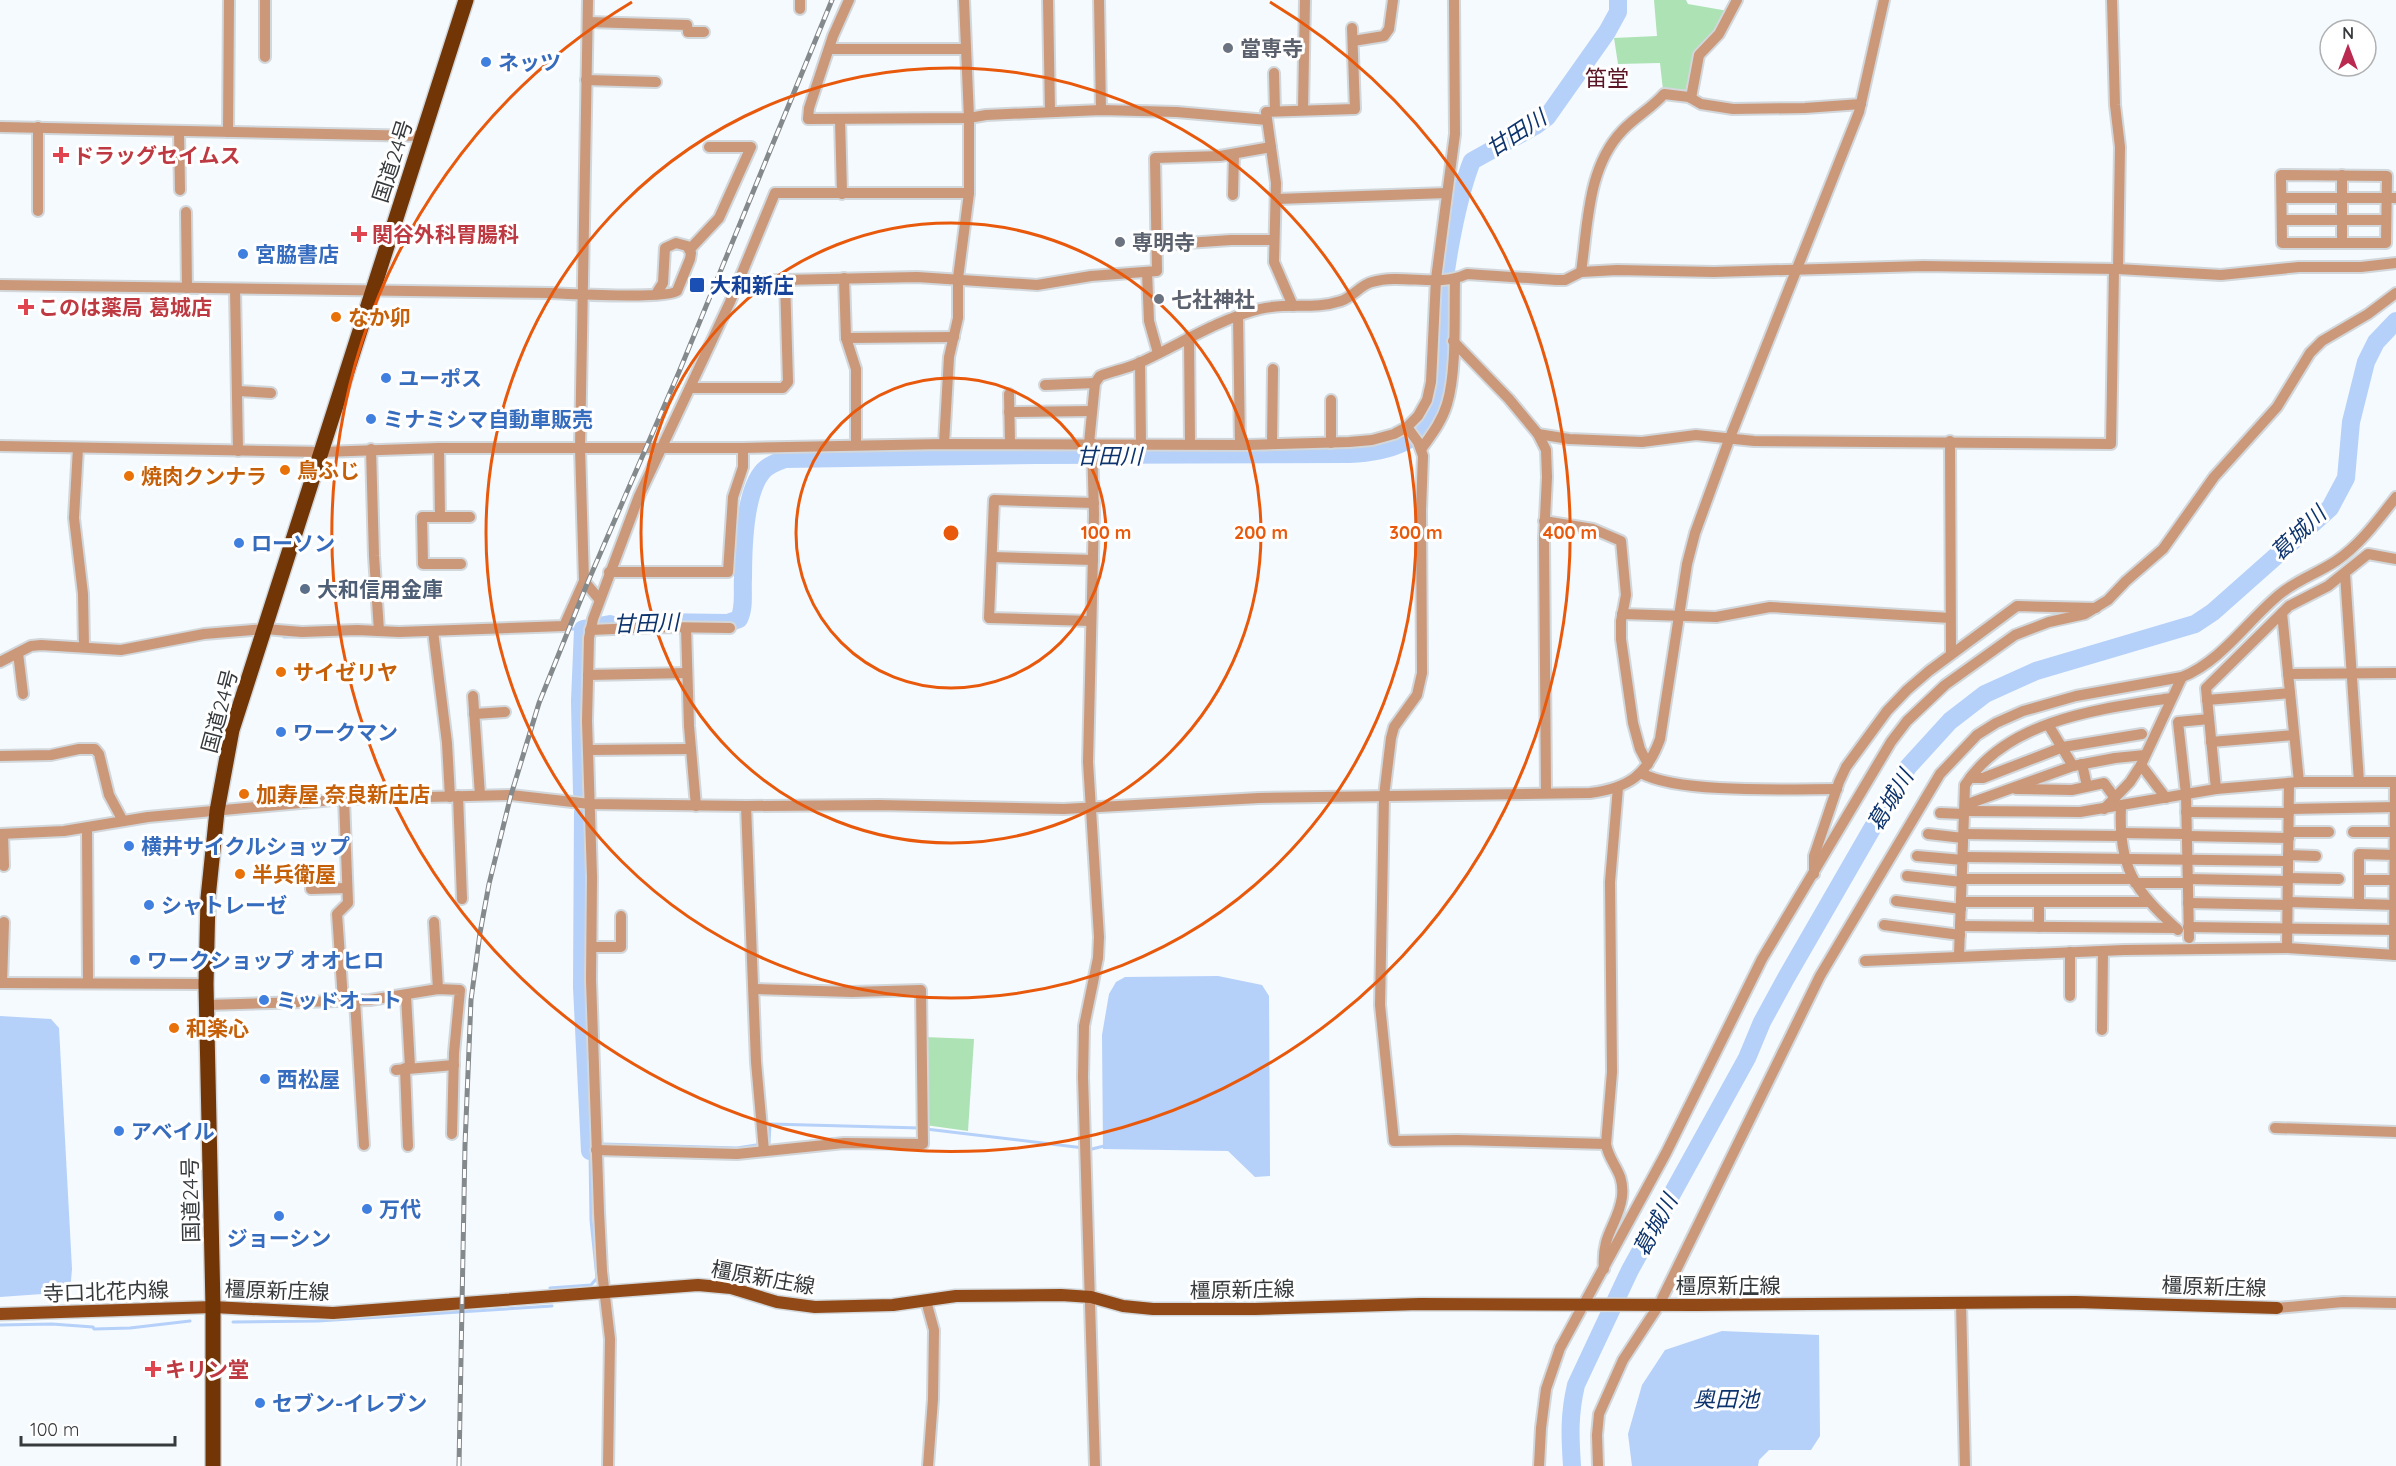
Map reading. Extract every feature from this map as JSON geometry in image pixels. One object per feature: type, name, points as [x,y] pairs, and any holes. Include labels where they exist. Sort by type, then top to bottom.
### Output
[{"type":"highway","name":"国道24号","points":[[213,1466],[213,1307],[207,984],[208,898],[217,811],[232,730],[466,0]]},
{"type":"main road","name":"橿原新庄線","points":[[213,1307],[333,1312],[698,1285],[731,1288],[795,1306],[882,1305],[968,1296],[1061,1295],[1090,1297],[1123,1306],[1153,1309],[1386,1305],[1961,1303],[2097,1303],[2277,1308]]},
{"type":"main road","name":"寺口北花内線","points":[[0,1314],[213,1307]]},
{"type":"street","points":[[228,132],[229,0]]},
{"type":"street","points":[[265,0],[265,57]]},
{"type":"street","points":[[0,662],[31,646],[121,650],[204,634],[265,629],[302,632],[380,631],[433,635],[564,626],[584,581],[580,448],[588,0]]},
{"type":"street","points":[[849,0],[829,49],[809,108],[808,119],[969,118],[986,115],[1101,111],[1177,112],[1266,120]]},
{"type":"street","points":[[944,444],[948,370],[958,318],[958,278],[969,193],[969,118],[964,0]]},
{"type":"street","points":[[1048,0],[1050,112]]},
{"type":"street","points":[[1100,0],[1101,111]]},
{"type":"street","points":[[1303,110],[1305,0]]},
{"type":"street","points":[[1353,41],[1384,36],[1389,29],[1393,0]]},
{"type":"street","points":[[0,446],[322,452],[439,448],[743,448],[1010,443],[1240,445],[1372,440],[1394,434],[1409,429],[1426,400],[1431,382],[1437,279],[1455,119],[1454,0]]},
{"type":"street","points":[[1691,98],[1699,55],[1719,34],[1737,0]]},
{"type":"street","points":[[4,866],[2,834],[87,829],[123,821],[344,798],[511,795],[590,804],[879,805],[1042,809],[1258,798],[1590,792],[1618,787],[1644,769],[1660,739],[1679,616],[1695,533],[1729,440],[1861,104],[1884,0]]},
{"type":"street","points":[[1538,434],[1569,440],[1632,441],[1696,435],[1729,440],[1774,442],[1950,441],[2111,444],[2120,147],[2115,105],[2112,0]]},
{"type":"street","points":[[588,22],[687,25],[688,32],[704,32]]},
{"type":"street","points":[[1293,306],[1276,269],[1274,240],[1277,199],[1266,111],[1355,109],[1352,28]]},
{"type":"street","points":[[829,49],[965,49]]},
{"type":"street","points":[[1275,73],[1275,111]]},
{"type":"street","points":[[586,80],[656,82]]},
{"type":"street","points":[[1581,273],[1594,186],[1601,161],[1610,145],[1623,130],[1664,94],[1691,98],[1709,106],[1733,109],[1805,108],[1861,104]]},
{"type":"street","points":[[840,119],[842,194]]},
{"type":"street","points":[[0,127],[422,136]]},
{"type":"street","points":[[38,127],[39,211]]},
{"type":"street","points":[[179,131],[180,189]]},
{"type":"street","points":[[0,285],[669,294],[677,291],[690,259],[690,249],[719,218],[751,147],[709,147]]},
{"type":"street","points":[[738,281],[958,278],[1037,285],[1091,276],[1157,272],[1155,158],[1233,154],[1270,147]]},
{"type":"street","points":[[1233,154],[1233,195]]},
{"type":"street","points":[[2282,175],[2387,176],[2391,198],[2386,220],[2386,243],[2282,243],[2282,198],[2282,175]]},
{"type":"street","points":[[2342,175],[2342,243]]},
{"type":"street","points":[[608,1466],[610,1339],[601,1251],[596,1150],[588,750],[591,625],[639,496],[690,388],[775,193],[969,193]]},
{"type":"street","points":[[1277,199],[1447,193]]},
{"type":"street","points":[[2282,198],[2391,198]]},
{"type":"street","points":[[186,212],[187,288]]},
{"type":"street","points":[[2282,220],[2386,220]]},
{"type":"street","points":[[1157,245],[1231,240],[1274,240]]},
{"type":"street","points":[[656,294],[663,283],[665,248],[682,243],[690,249]]},
{"type":"street","points":[[1095,1466],[1085,1147],[1084,1026],[1098,958],[1099,937],[1088,762],[1094,503],[1092,411],[1095,383],[1100,376],[1140,362],[1189,337],[1238,316],[1275,306],[1318,307],[1344,300],[1371,282],[1396,279],[1453,280],[1467,274],[1565,280],[1581,273],[1643,270],[1714,272],[1923,266],[2116,269],[2221,275],[2299,267],[2361,267],[2396,263]]},
{"type":"street","points":[[1148,272],[1149,321],[1158,352]]},
{"type":"street","points":[[844,278],[846,338],[856,369],[856,445]]},
{"type":"street","points":[[690,388],[783,388],[788,382],[785,280]]},
{"type":"street","points":[[1420,445],[1435,430],[1448,403],[1453,341],[1453,280]]},
{"type":"street","points":[[235,289],[238,451]]},
{"type":"street","points":[[1539,1466],[1546,1389],[1560,1348],[1588,1304],[1604,1269],[1704,1080],[1762,959],[1814,874],[1870,774],[1896,735],[1926,701],[1945,685],[2015,635],[2030,627],[2085,614],[2099,608],[2132,575],[2163,549],[2214,477],[2277,407],[2310,353],[2322,341],[2368,314],[2396,292]]},
{"type":"street","points":[[1238,316],[1240,445]]},
{"type":"street","points":[[846,338],[954,337]]},
{"type":"street","points":[[1189,337],[1190,444]]},
{"type":"street","points":[[1453,341],[1509,399],[1538,434],[1546,450],[1546,793]]},
{"type":"street","points":[[1140,362],[1141,444]]},
{"type":"street","points":[[1272,444],[1273,369]]},
{"type":"street","points":[[1046,385],[1095,383]]},
{"type":"street","points":[[238,391],[271,393]]},
{"type":"street","points":[[1009,394],[1010,443]]},
{"type":"street","points":[[1331,400],[1331,442]]},
{"type":"street","points":[[1009,412],[1092,411]]},
{"type":"street","points":[[1409,429],[1420,445],[1422,673],[1417,695],[1394,727],[1384,796],[1380,1005],[1394,1141],[1457,1140],[1605,1144]]},
{"type":"street","points":[[1950,441],[1951,654]]},
{"type":"street","points":[[78,448],[74,518],[83,594],[84,647]]},
{"type":"street","points":[[439,448],[441,517]]},
{"type":"street","points":[[609,572],[728,572],[733,497],[743,467],[743,448]]},
{"type":"street","points":[[371,449],[374,556],[380,631]]},
{"type":"street","points":[[1598,1466],[1599,1414],[1623,1360],[1659,1305],[1820,976],[1940,774],[1977,735],[1996,723],[2023,711],[2076,696],[2182,677],[2195,672],[2216,656],[2281,592],[2336,561],[2350,550],[2396,497]]},
{"type":"street","points":[[1090,621],[989,618],[994,500],[1094,503]]},
{"type":"street","points":[[461,564],[423,564],[422,518],[470,517]]},
{"type":"street","points":[[1545,521],[1593,529],[1621,541],[1626,595],[1622,614],[1621,639],[1633,723],[1644,769],[1659,780],[1718,787],[1837,789]]},
{"type":"street","points":[[2216,789],[2206,688],[2289,606],[2328,586],[2346,574],[2368,554],[2396,559]]},
{"type":"street","points":[[992,557],[1093,560]]},
{"type":"street","points":[[2346,574],[2359,782]]},
{"type":"street","points":[[584,581],[599,599]]},
{"type":"street","points":[[1814,874],[1814,856],[1846,767],[1887,711],[1929,670],[2017,606],[2099,608]]},
{"type":"street","points":[[1622,614],[1726,616],[1770,607],[1950,618]]},
{"type":"street","points":[[2282,613],[2294,735],[2294,782],[2289,811],[2288,948]]},
{"type":"street","points":[[591,625],[730,628]]},
{"type":"street","points":[[686,628],[690,749],[696,806]]},
{"type":"street","points":[[433,635],[454,796],[462,899]]},
{"type":"street","points":[[18,653],[23,694]]},
{"type":"street","points":[[588,675],[687,673]]},
{"type":"street","points":[[2288,674],[2396,673]]},
{"type":"street","points":[[2118,802],[2143,760],[2170,698],[2182,677]]},
{"type":"street","points":[[2207,700],[2290,693]]},
{"type":"street","points":[[473,696],[480,795]]},
{"type":"street","points":[[1959,955],[1965,785],[1985,759],[2005,744],[2091,711],[2170,698]]},
{"type":"street","points":[[474,714],[505,712]]},
{"type":"street","points":[[2202,950],[2189,933],[2186,794],[2178,722],[2209,719]]},
{"type":"street","points":[[2049,726],[2077,765],[2087,786]]},
{"type":"street","points":[[1970,778],[1983,778],[2063,747],[2142,734]]},
{"type":"street","points":[[2211,742],[2294,735]]},
{"type":"street","points":[[0,756],[51,755],[79,749],[94,749],[99,754],[109,795],[123,821]]},
{"type":"street","points":[[588,750],[690,749]]},
{"type":"street","points":[[1964,810],[2007,789],[2077,765],[2143,760]]},
{"type":"street","points":[[2143,760],[2166,798]]},
{"type":"street","points":[[1865,960],[1959,955],[2288,948],[2395,955],[2395,782],[2294,782],[2216,789],[2166,798],[2118,802],[2104,809],[2080,812],[1964,810],[1940,813]]},
{"type":"street","points":[[2007,789],[2072,790],[2104,783],[2118,802],[2124,858],[2134,881],[2149,902],[2176,928]]},
{"type":"street","points":[[1604,1269],[1604,1244],[1622,1197],[1619,1171],[1607,1153],[1605,1144],[1612,1072],[1610,882],[1618,787]]},
{"type":"street","points":[[343,1000],[337,914],[348,903],[344,798]]},
{"type":"street","points":[[746,806],[756,1062],[764,1151]]},
{"type":"street","points":[[2186,812],[2395,807]]},
{"type":"street","points":[[87,829],[88,983]]},
{"type":"street","points":[[1928,834],[1963,836],[2289,835],[2329,832]]},
{"type":"street","points":[[2353,832],[2395,832]]},
{"type":"street","points":[[2359,904],[2359,854],[2395,855]]},
{"type":"street","points":[[1917,856],[1963,859],[2316,856]]},
{"type":"street","points":[[2054,857],[2054,879]]},
{"type":"street","points":[[1907,876],[1962,881],[2339,879]]},
{"type":"street","points":[[2359,880],[2395,880]]},
{"type":"street","points":[[311,889],[347,888]]},
{"type":"street","points":[[1896,901],[1961,905],[2149,902]]},
{"type":"street","points":[[2039,902],[2039,927]]},
{"type":"street","points":[[2188,903],[2395,904]]},
{"type":"street","points":[[592,947],[621,947],[621,915]]},
{"type":"street","points":[[434,921],[438,989]]},
{"type":"street","points":[[4,922],[1,983],[207,984]]},
{"type":"street","points":[[1884,925],[1960,931],[2039,927],[2176,928],[2189,933],[2288,927],[2395,930]]},
{"type":"street","points":[[2102,1030],[2103,951]]},
{"type":"street","points":[[2070,952],[2070,996]]},
{"type":"street","points":[[207,1005],[355,1001],[406,996],[438,989],[460,990],[454,1065],[452,1134]]},
{"type":"street","points":[[596,1150],[737,1154],[844,1143],[923,1144],[921,990],[852,992],[754,989]]},
{"type":"street","points":[[406,996],[404,1068],[408,1146]]},
{"type":"street","points":[[355,1001],[364,1145]]},
{"type":"street","points":[[404,1068],[454,1065]]},
{"type":"street","points":[[2275,1128],[2396,1132]]},
{"type":"street","points":[[926,1301],[934,1330],[933,1399],[928,1466]]},
{"type":"street","points":[[2277,1308],[2343,1302],[2396,1303]]},
{"type":"street","points":[[1961,1303],[1965,1466]]},
{"type":"green space","points":[[1654,0],[1686,0],[1688,4],[1728,11],[1718,27],[1694,54],[1688,91],[1663,90],[1660,63],[1618,64],[1614,38],[1657,36]]},
{"type":"green space","points":[[924,1037],[974,1039],[968,1131],[925,1125]]},
{"type":"water","points":[[1218,976],[1262,985],[1269,996],[1270,1176],[1255,1177],[1228,1151],[1103,1149],[1102,1035],[1109,994],[1116,982],[1125,977]]},
{"type":"water","points":[[0,1016],[51,1019],[59,1028],[72,1269],[70,1292],[0,1297]]},
{"type":"water","name":"奥田池","points":[[1722,1331],[1819,1335],[1820,1436],[1811,1450],[1769,1450],[1759,1460],[1758,1466],[1632,1466],[1628,1434],[1642,1385],[1665,1350]]},
{"type":"waterway","name":"甘田川","points":[[655,622],[728,623],[739,619],[743,604],[743,552],[746,521],[752,492],[757,479],[764,470],[785,459],[1349,454],[1387,449],[1412,437],[1429,421],[1437,399],[1441,374],[1446,272],[1458,205],[1472,161],[1547,117],[1607,32],[1618,12],[1618,0]]},
{"type":"waterway","name":"葛城川","points":[[1572,1466],[1571,1426],[1576,1385],[1630,1270],[1747,1058],[1762,1022],[1786,978],[1908,767],[1950,721],[1985,694],[2036,671],[2195,624],[2213,612],[2330,508],[2346,478],[2351,422],[2366,362],[2376,342],[2396,321]]},
{"type":"waterway","name":"甘田川","points":[[582,793],[580,701],[583,629],[610,624]]},
{"type":"waterway","points":[[564,629],[583,629]]},
{"type":"waterway","points":[[284,637],[327,636]]},
{"type":"waterway","name":"甘田川","points":[[583,811],[582,987],[590,1151]]},
{"type":"waterway","points":[[603,1144],[737,1148],[769,1143],[770,1124],[920,1128]]},
{"type":"waterway","points":[[926,1129],[1092,1149],[1104,1146]]},
{"type":"waterway","points":[[550,1288],[591,1285],[597,1278],[591,1220],[590,1151]]},
{"type":"waterway","points":[[233,1322],[318,1321],[552,1306]]},
{"type":"waterway","points":[[0,1325],[52,1324],[93,1327],[94,1329],[130,1328],[190,1321]]},
{"type":"railway","points":[[459,1466],[465,1145],[471,1000],[489,884],[511,795],[539,703],[587,584],[679,372],[832,0]]},
{"type":"place","name":"當専寺","points":[[1228,48]]},
{"type":"place","name":"ネッツ","points":[[486,62]]},
{"type":"place","name":"ドラッグセイムス","points":[[61,155]]},
{"type":"place","name":"関谷外科胃腸科","points":[[359,234]]},
{"type":"place","name":"専明寺","points":[[1120,242]]},
{"type":"place","name":"宮脇書店","points":[[243,254]]},
{"type":"place","name":"大和新庄","points":[[697,285]]},
{"type":"place","name":"七社神社","points":[[1159,299]]},
{"type":"place","name":"このは薬局 葛城店","points":[[26,307]]},
{"type":"place","name":"なか卯","points":[[336,317]]},
{"type":"place","name":"ユーポス","points":[[386,378]]},
{"type":"place","name":"ミナミシマ自動車販売","points":[[371,419]]},
{"type":"place","name":"鳥ふじ","points":[[285,470]]},
{"type":"place","name":"焼肉クンナラ","points":[[129,476]]},
{"type":"place","name":"ローソン","points":[[239,543]]},
{"type":"place","name":"大和信用金庫","points":[[305,589]]},
{"type":"place","name":"サイゼリヤ","points":[[281,672]]},
{"type":"place","name":"ワークマン","points":[[281,732]]},
{"type":"place","name":"加寿屋 奈良新庄店","points":[[244,794]]},
{"type":"place","name":"横井サイクルショップ","points":[[129,846]]},
{"type":"place","name":"半兵衛屋","points":[[240,874]]},
{"type":"place","name":"シャトレーゼ","points":[[149,905]]},
{"type":"place","name":"ワークショップ オオヒロ","points":[[135,960]]},
{"type":"place","name":"ミッドオート","points":[[264,1000]]},
{"type":"place","name":"和楽心","points":[[174,1028]]},
{"type":"place","name":"西松屋","points":[[265,1079]]},
{"type":"place","name":"アベイル","points":[[119,1131]]},
{"type":"place","name":"万代","points":[[367,1209]]},
{"type":"place","name":"ジョーシン","points":[[279,1216]]},
{"type":"place","name":"キリン堂","points":[[153,1369]]},
{"type":"place","name":"セブン-イレブン","points":[[260,1403]]},
{"type":"district","name":"笛堂","points":[[1607,78]]}]
